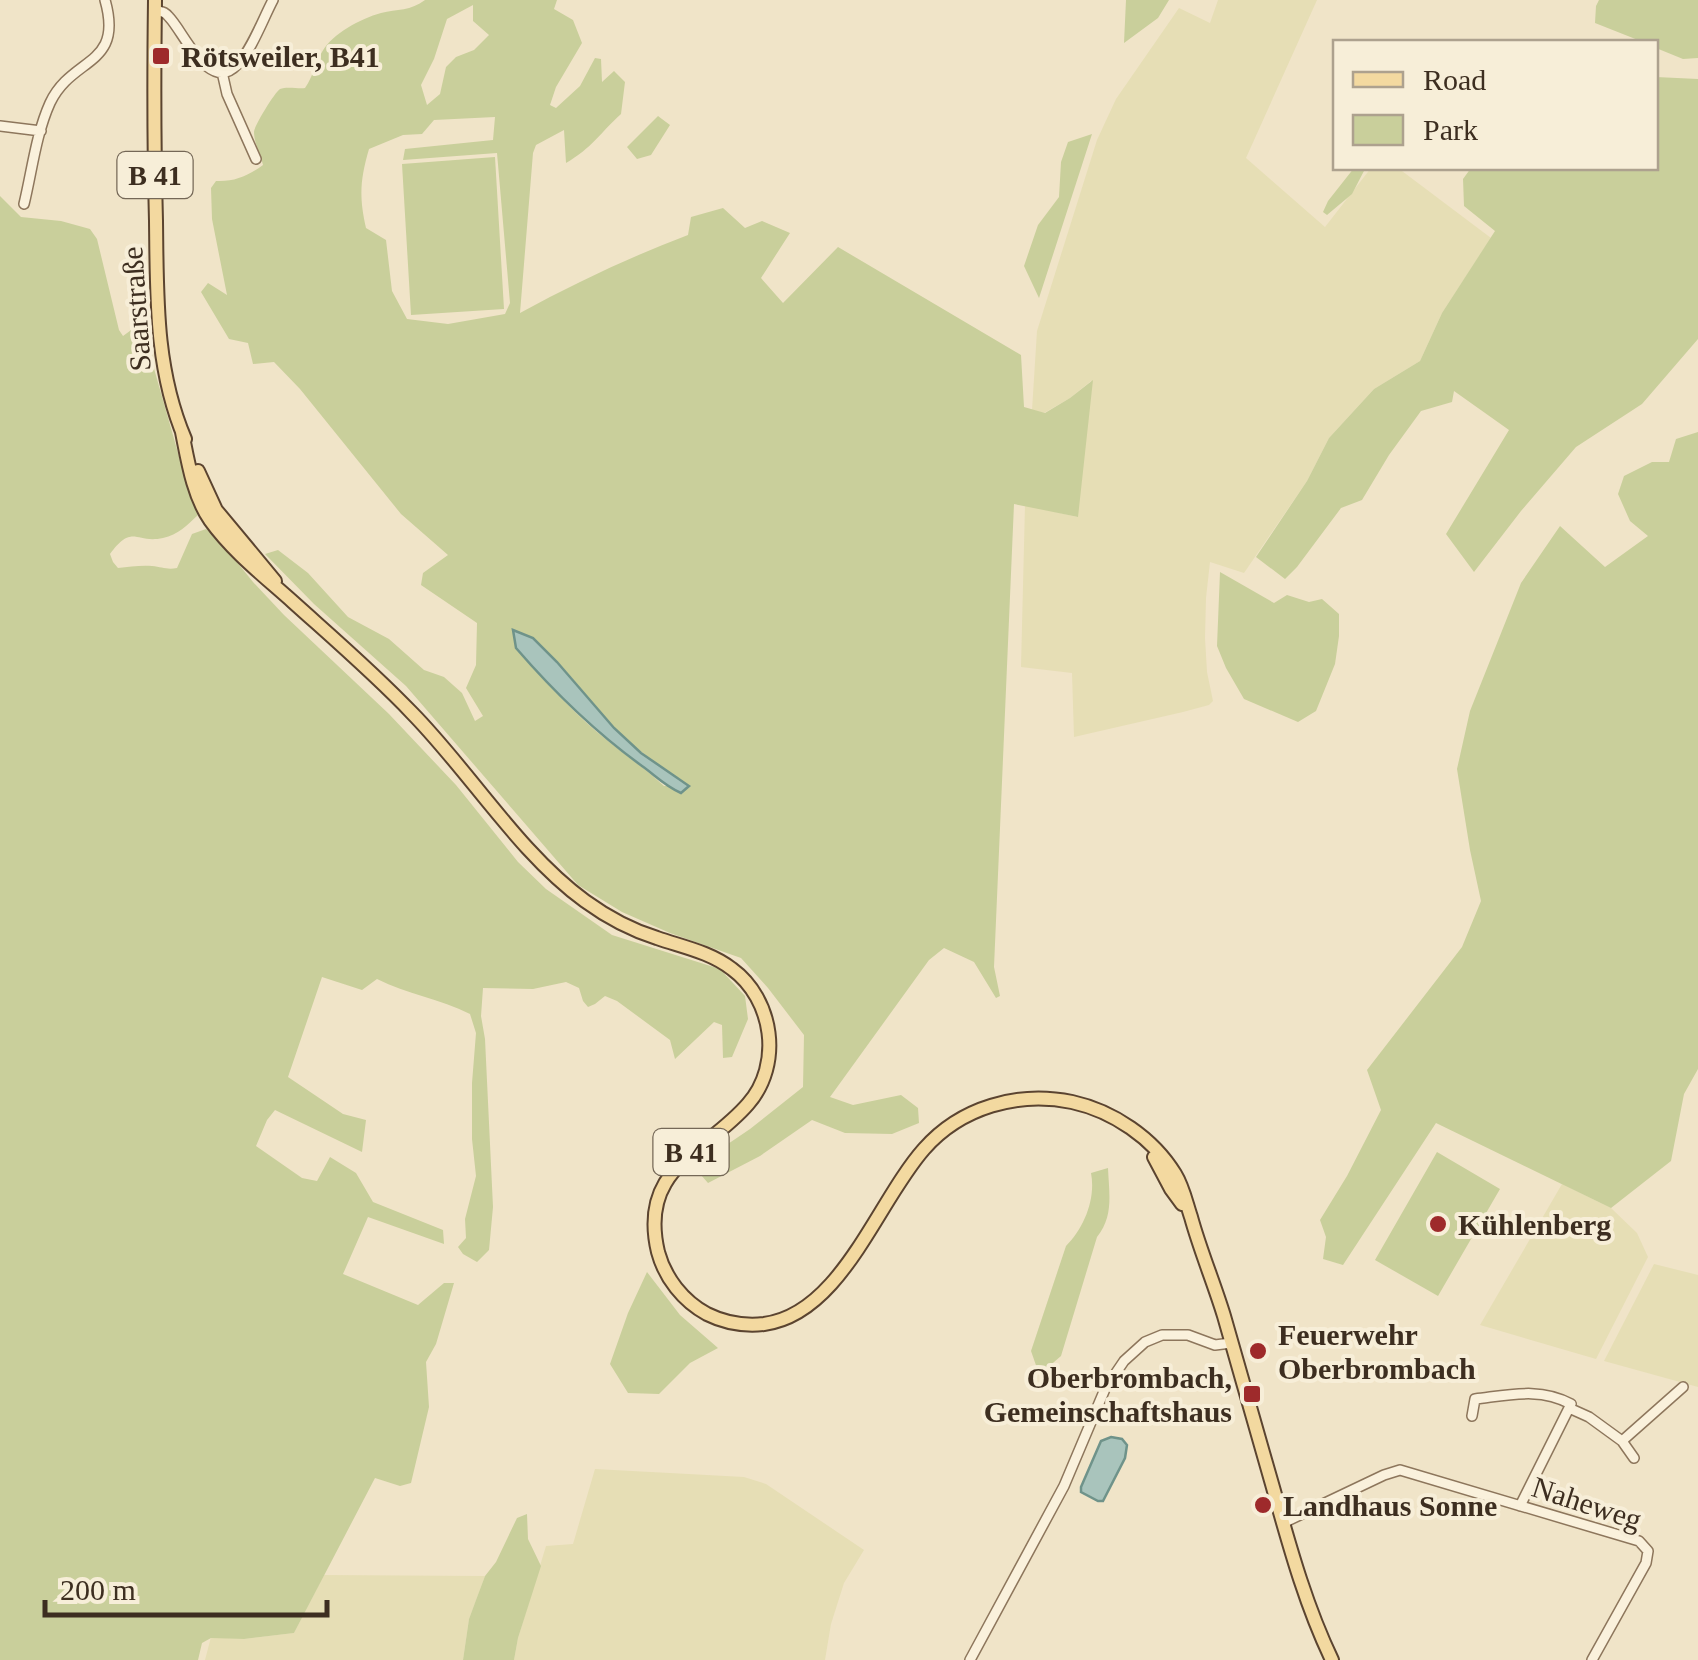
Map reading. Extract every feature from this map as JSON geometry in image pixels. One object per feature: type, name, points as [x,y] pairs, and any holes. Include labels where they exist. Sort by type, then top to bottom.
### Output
[{"type":"main road","name":"Saarstraße","points":[[155,5],[158,316],[162,363],[197,493],[209,519],[250,565],[410,709],[538,860],[567,888],[618,922],[720,961],[742,978],[760,1002],[769,1047],[757,1091],[748,1104],[676,1166],[656,1211],[656,1246],[679,1292],[722,1320],[756,1325],[805,1309],[844,1268],[924,1149],[952,1124],[1013,1100],[1046,1098],[1102,1112],[1138,1134],[1176,1175],[1232,1343]]},
{"type":"main road","name":"B 41","points":[[1232,1343],[1306,1599],[1332,1660]]},
{"type":"street","points":[[24,204],[41,131],[56,92],[108,40],[110,21],[105,0]]},
{"type":"street","points":[[155,5],[202,61],[222,72],[242,60],[273,0]]},
{"type":"street","points":[[222,72],[227,94],[256,159]]},
{"type":"street","points":[[0,126],[41,131]]},
{"type":"street","points":[[969,1660],[1064,1486],[1106,1389],[1124,1360],[1145,1342],[1162,1335],[1188,1334],[1215,1345],[1232,1343]]},
{"type":"street","points":[[1622,1441],[1683,1387]]},
{"type":"street","points":[[1472,1416],[1475,1400],[1523,1392],[1557,1396],[1571,1404],[1520,1506]]},
{"type":"street","points":[[1569,1408],[1622,1441],[1634,1458]]},
{"type":"street","name":"Naheweg","points":[[1283,1523],[1400,1470],[1632,1538],[1648,1551],[1646,1563],[1592,1660]]},
{"type":"shaded area","points":[[1218,0],[1317,0],[1246,158],[1325,227],[1369,170],[1401,170],[1491,238],[1442,313],[1420,361],[1374,389],[1329,438],[1307,481],[1244,573],[1210,562],[1205,638],[1213,701],[1183,712],[1074,737],[1072,673],[1021,667],[1025,505],[1077,517],[1091,381],[1044,413],[1032,410],[1037,331],[1097,140],[1116,99],[1179,8],[1210,23]]},
{"type":"shaded area","points":[[1562,1184],[1611,1208],[1637,1233],[1648,1257],[1596,1359],[1480,1325]]},
{"type":"shaded area","points":[[1654,1264],[1698,1275],[1698,1387],[1604,1361]]},
{"type":"shaded area","points":[[595,1469],[744,1477],[766,1484],[864,1550],[844,1583],[825,1660],[514,1660],[546,1546],[573,1544]]},
{"type":"shaded area","points":[[324,1575],[485,1576],[469,1619],[463,1660],[205,1660],[211,1637],[244,1639],[294,1633]]},
{"type":"green space","points":[[425,0],[557,0],[554,9],[573,20],[582,43],[550,105],[556,108],[580,86],[595,58],[601,59],[602,82],[614,71],[625,82],[621,114],[575,157],[566,163],[564,130],[536,145],[520,313],[603,271],[688,235],[691,217],[723,208],[745,228],[762,221],[790,233],[761,278],[783,303],[838,247],[1021,355],[1024,407],[1045,413],[1093,380],[1078,517],[1014,504],[994,967],[1000,996],[996,998],[974,962],[944,948],[929,960],[830,1097],[853,1105],[901,1095],[918,1108],[919,1123],[892,1134],[845,1133],[812,1120],[760,1156],[708,1183],[694,1167],[803,1087],[804,1035],[741,958],[622,912],[578,885],[406,686],[314,604],[265,554],[278,550],[308,573],[348,617],[389,639],[424,670],[444,677],[462,693],[475,721],[483,716],[466,688],[476,665],[477,623],[421,585],[423,573],[448,555],[401,514],[274,362],[253,364],[248,343],[229,339],[201,292],[208,283],[227,295],[212,219],[211,188],[216,181],[241,178],[263,165],[254,132],[274,96],[283,88],[305,88],[327,45],[348,28],[381,13]],"holes":[[[473,5],[473,21],[489,35],[474,50],[456,57],[446,67],[440,94],[427,105],[421,85],[447,19]],[[495,117],[493,140],[405,149],[403,160],[497,153],[510,303],[505,314],[448,324],[407,319],[392,291],[386,240],[366,228],[362,188],[369,149],[403,135],[422,134],[434,120]],[[514,631],[556,660],[622,736],[688,785],[664,786],[586,722],[516,648]]]},
{"type":"green space","points":[[1126,0],[1169,0],[1158,18],[1124,43]]},
{"type":"green space","points":[[1599,0],[1698,0],[1698,58],[1683,59],[1658,49],[1658,40],[1638,40],[1595,23]]},
{"type":"green space","points":[[1658,77],[1698,79],[1698,339],[1642,404],[1576,447],[1474,572],[1446,534],[1509,430],[1454,391],[1452,402],[1421,411],[1362,500],[1341,508],[1285,579],[1256,557],[1307,481],[1329,438],[1374,389],[1420,361],[1442,313],[1495,231],[1464,206],[1463,179],[1470,170],[1658,170]]},
{"type":"green space","points":[[658,116],[670,125],[651,155],[637,159],[627,147]]},
{"type":"green space","points":[[1092,134],[1039,298],[1024,266],[1038,225],[1059,197],[1061,162],[1068,142]]},
{"type":"green space","points":[[495,157],[504,309],[411,315],[402,164]]},
{"type":"green space","points":[[1352,170],[1364,170],[1352,194],[1327,215],[1323,212]]},
{"type":"green space","points":[[0,196],[21,217],[90,229],[97,239],[119,330],[123,336],[138,325],[150,331],[153,365],[198,515],[168,537],[124,539],[110,554],[118,568],[177,568],[192,534],[206,529],[215,535],[284,615],[389,714],[456,785],[518,862],[546,889],[612,935],[720,969],[745,996],[748,1019],[732,1057],[723,1058],[722,1025],[714,1022],[675,1059],[670,1040],[605,996],[588,1007],[579,988],[566,982],[533,989],[483,988],[481,1016],[493,1207],[489,1250],[477,1262],[458,1247],[466,1238],[465,1219],[476,1176],[472,1083],[476,1033],[470,1014],[377,979],[362,990],[322,977],[288,1077],[343,1114],[366,1120],[362,1152],[275,1110],[256,1146],[302,1178],[317,1181],[330,1157],[356,1173],[373,1202],[443,1230],[444,1244],[368,1217],[343,1274],[418,1305],[444,1283],[454,1283],[436,1344],[426,1362],[429,1407],[411,1483],[400,1486],[375,1478],[294,1633],[211,1638],[202,1643],[198,1660],[0,1660]]},
{"type":"green space","points":[[1698,432],[1698,1069],[1684,1094],[1671,1161],[1611,1208],[1436,1123],[1343,1265],[1323,1259],[1326,1237],[1320,1220],[1381,1110],[1367,1070],[1462,947],[1481,901],[1457,769],[1470,711],[1521,583],[1560,526],[1605,567],[1648,536],[1630,521],[1618,494],[1624,476],[1652,462],[1669,462],[1676,439]]},
{"type":"green space","points":[[1220,572],[1274,603],[1287,595],[1309,602],[1322,599],[1339,614],[1335,664],[1316,711],[1298,722],[1244,699],[1226,668],[1217,646]]},
{"type":"green space","name":"Kühlenberg","points":[[1437,1152],[1500,1189],[1438,1296],[1375,1260]]},
{"type":"green space","points":[[1108,1168],[1108,1213],[1061,1356],[1038,1371],[1031,1351],[1066,1246],[1087,1212],[1092,1193],[1091,1173]]},
{"type":"green space","points":[[647,1272],[680,1315],[718,1348],[690,1363],[659,1394],[628,1393],[610,1364]]},
{"type":"green space","points":[[527,1514],[528,1539],[541,1566],[514,1660],[463,1660],[469,1619],[485,1576],[517,1518]]},
{"type":"water","points":[[513,630],[533,638],[614,728],[641,753],[689,786],[681,793],[670,787],[591,725],[516,648]]},
{"type":"water","points":[[1111,1437],[1122,1439],[1127,1445],[1125,1458],[1103,1501],[1098,1501],[1081,1492],[1081,1487],[1101,1441]]},
{"type":"place","name":"Rötsweiler, B41","points":[[161,56]]},
{"type":"place","name":"Kühlenberg","points":[[1438,1224]]},
{"type":"place","name":"Feuerwehr Oberbrombach","points":[[1258,1351]]},
{"type":"place","name":"Oberbrombach, Gemeinschaftshaus","points":[[1252,1394]]},
{"type":"place","name":"Landhaus Sonne","points":[[1263,1505]]}]
